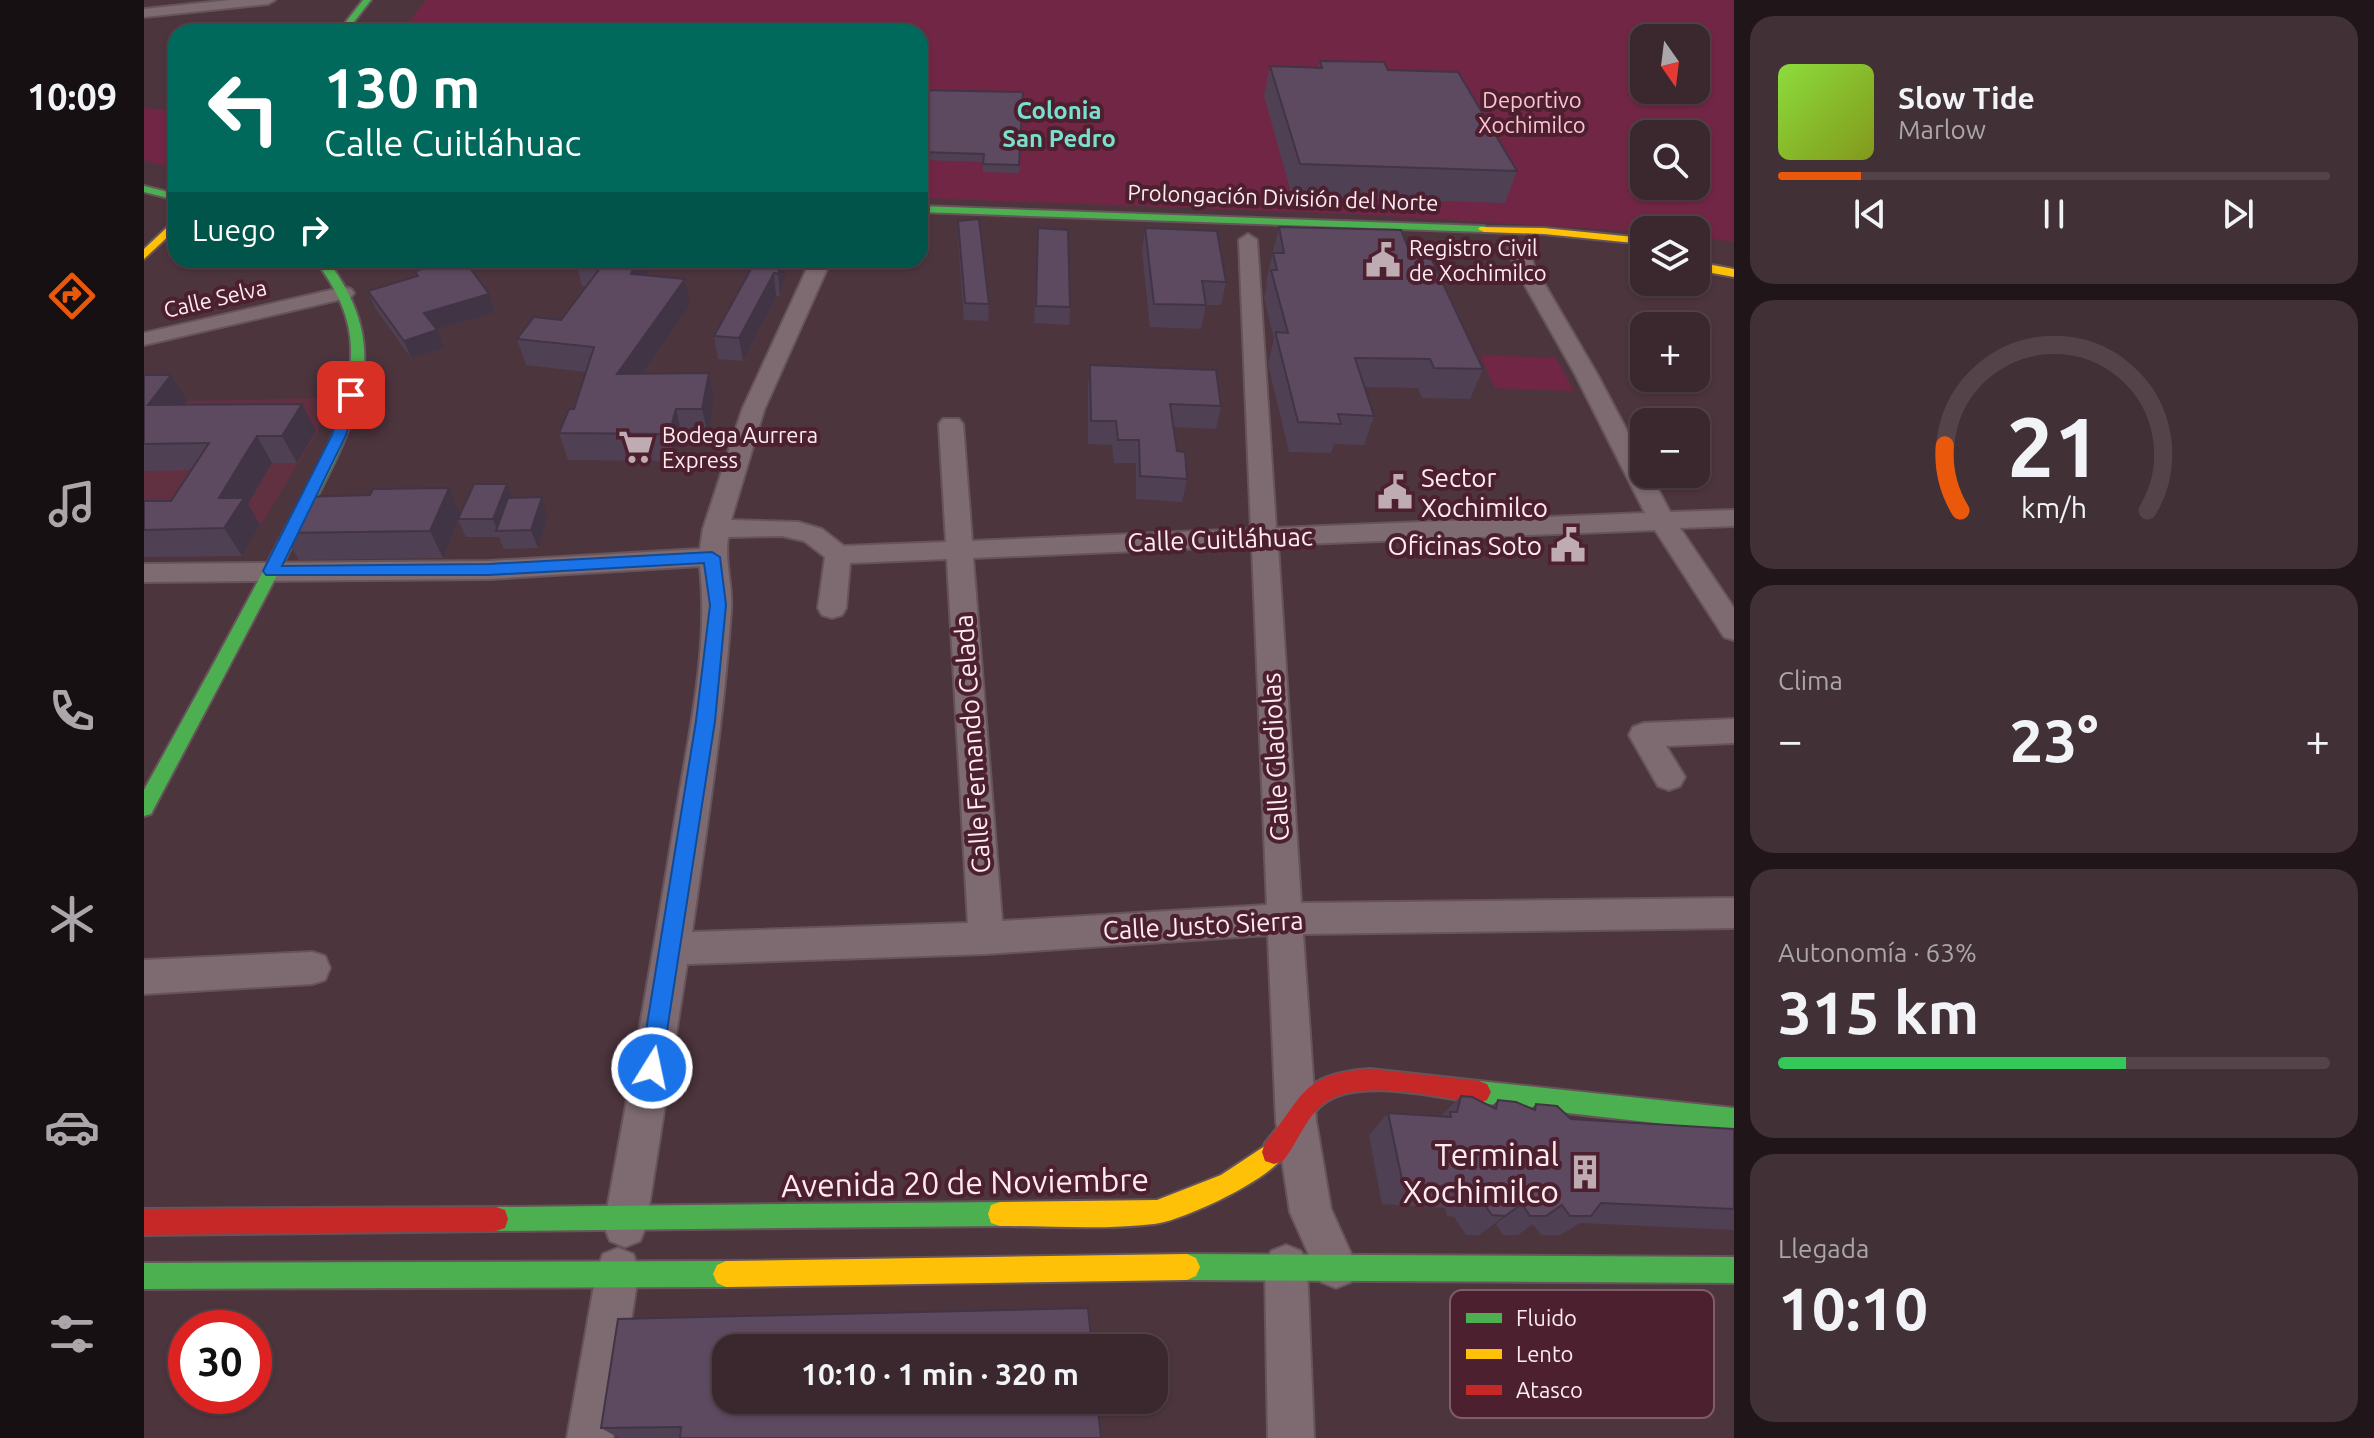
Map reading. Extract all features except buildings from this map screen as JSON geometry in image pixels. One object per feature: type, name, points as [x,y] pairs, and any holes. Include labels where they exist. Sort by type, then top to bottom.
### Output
[{"type":"main road","points":[[348,24],[367,0]]},
{"type":"main road","points":[[144,189],[168,195]]},
{"type":"main road","name":"Prolongación División del Norte","points":[[928,209],[1544,231],[1630,240]]},
{"type":"main road","points":[[952,230],[953,210]]},
{"type":"main road","points":[[144,256],[152,238]]},
{"type":"main road","name":"Prolongación División del Norte","points":[[1327,242],[1518,248],[1630,258]]},
{"type":"main road","points":[[144,808],[271,571],[339,435],[357,365],[356,336],[353,315],[328,268]]},
{"type":"main road","points":[[1710,269],[1734,273]]},
{"type":"main road","name":"Avenida 20 de Noviembre","points":[[144,1222],[1157,1212],[1192,1202],[1231,1184],[1270,1156],[1312,1095],[1328,1085],[1362,1079],[1734,1120]]},
{"type":"main road","points":[[144,1276],[616,1276],[1286,1266],[1734,1270]]},
{"type":"street","points":[[144,13],[268,0]]},
{"type":"street","name":"Calle Gladiolas","points":[[1248,240],[1296,1121],[1311,1212],[1336,1267]]},
{"type":"street","points":[[1518,248],[1524,266],[1586,374],[1662,521],[1734,630]]},
{"type":"street","points":[[590,1438],[672,949],[706,721],[718,605],[714,543],[753,410],[817,268]]},
{"type":"street","name":"Calle Selva","points":[[144,339],[344,293]]},
{"type":"street","name":"Calle Fernando Celada","points":[[951,424],[986,938]]},
{"type":"street","name":"Calle Cuitláhuac","points":[[838,555],[1734,518]]},
{"type":"street","points":[[144,573],[489,570],[714,543],[784,528],[811,532],[827,542],[838,555],[832,608]]},
{"type":"street","points":[[1669,777],[1644,735],[1734,731]]},
{"type":"street","name":"Calle Justo Sierra","points":[[672,949],[986,938],[1284,919],[1734,913]]},
{"type":"street","points":[[144,977],[312,968]]},
{"type":"street","points":[[1286,1266],[1291,1438]]},
{"type":"shaded area","points":[[323,398],[318,431],[242,556],[144,557],[144,402]]},
{"type":"green space","name":"Deportivo Xochimilco","points":[[426,0],[1734,0],[1734,242],[1710,238],[1710,216],[1630,216],[1630,231],[1352,214],[928,198],[928,24],[407,24]]},
{"type":"green space","points":[[144,108],[168,110],[168,167],[144,160]]},
{"type":"green space","points":[[1480,355],[1556,358],[1574,391],[1495,388]]},
{"type":"traffic: fast","points":[[348,24],[367,0]]},
{"type":"traffic: fast","points":[[144,189],[168,195]]},
{"type":"traffic: fast","points":[[928,209],[1484,229]]},
{"type":"traffic: fast","points":[[144,808],[311,494],[348,410],[357,366],[357,337],[344,296],[327,268]]},
{"type":"traffic: fast","points":[[1479,1092],[1734,1120]]},
{"type":"traffic: fast","points":[[496,1219],[1000,1214]]},
{"type":"traffic: fast","points":[[1187,1267],[1734,1270]]},
{"type":"traffic: fast","points":[[144,1276],[726,1274]]},
{"type":"traffic: slow","points":[[1484,229],[1630,240]]},
{"type":"traffic: slow","points":[[144,256],[168,230]]},
{"type":"traffic: slow","points":[[1710,269],[1734,273]]},
{"type":"traffic: slow","points":[[1000,1214],[1157,1212],[1229,1184],[1274,1152]]},
{"type":"traffic: slow","points":[[726,1274],[1187,1267]]},
{"type":"traffic: jam","points":[[1274,1152],[1308,1102],[1329,1087],[1348,1082],[1393,1080],[1479,1092]]},
{"type":"traffic: jam","points":[[144,1222],[496,1219]]},
{"type":"place","name":"Registro Civil de Xochimilco","points":[[1383,260]]},
{"type":"place","name":"Bodega Aurrera Express","points":[[636,447]]},
{"type":"place","name":"Sector Xochimilco","points":[[1395,492]]},
{"type":"place","name":"Oficinas Soto","points":[[1568,545]]},
{"type":"place","name":"Terminal Xochimilco","points":[[1585,1172]]},
{"type":"district","name":"Colonia San Pedro","points":[[1059,124]]},
{"type":"route","points":[[351,395],[339,435],[271,571],[489,570],[712,557],[718,605],[706,721],[652,1068]]}]
